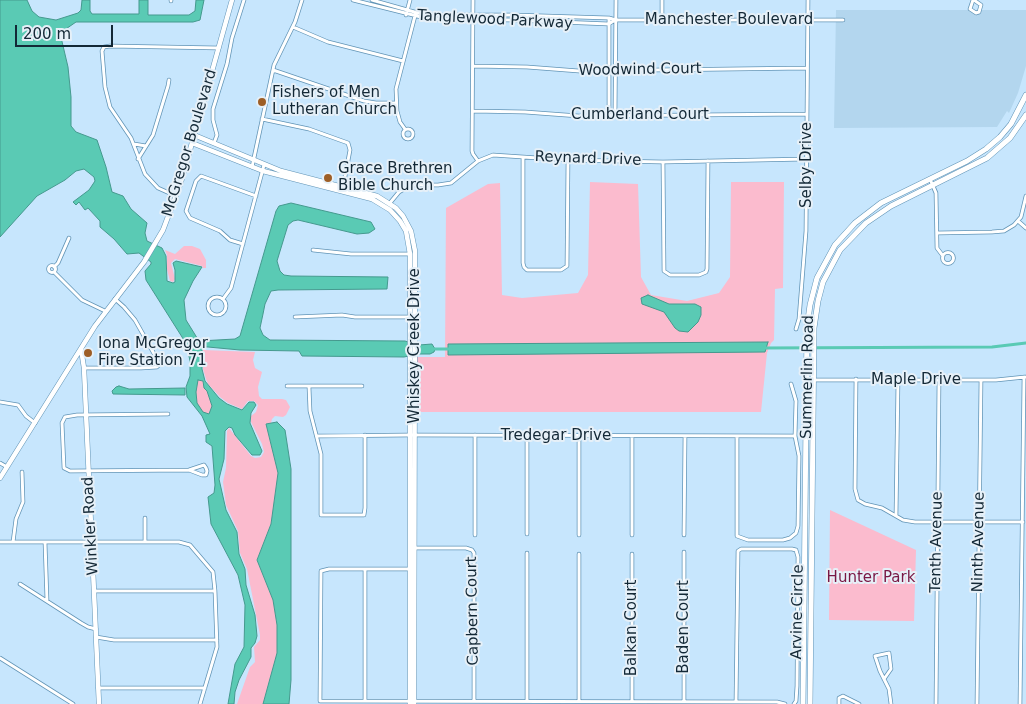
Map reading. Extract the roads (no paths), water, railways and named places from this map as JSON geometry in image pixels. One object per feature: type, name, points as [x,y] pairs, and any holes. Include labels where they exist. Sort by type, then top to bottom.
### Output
[{"type":"main road","name":"Summerlin Road","points":[[803,704],[807,340],[808,314],[814,287],[821,269],[835,245],[855,223],[882,203],[974,157],[994,142],[1014,119],[1026,95]]},
{"type":"main road","name":"Summerlin Road","points":[[810,704],[814,340],[815,319],[820,291],[831,265],[840,250],[859,229],[874,217],[977,164],[992,154],[1010,138],[1026,115]]},
{"type":"street","name":"McGregor Boulevard","points":[[0,478],[105,311],[144,262],[157,241],[177,197],[232,0]]},
{"type":"street","points":[[214,143],[217,131],[213,120],[214,109],[244,0]]},
{"type":"street","points":[[252,167],[273,70],[277,57],[293,27],[302,0]]},
{"type":"street","name":"Tanglewood Parkway","points":[[353,0],[429,20],[609,24]]},
{"type":"street","name":"Tanglewood Parkway","points":[[372,0],[416,12],[441,15],[519,15],[609,18],[616,20]]},
{"type":"street","points":[[406,15],[410,0]]},
{"type":"street","points":[[472,0],[474,66],[472,151],[478,161]]},
{"type":"street","points":[[615,116],[616,0]]},
{"type":"street","points":[[662,0],[662,20]]},
{"type":"street","name":"Selby Drive","points":[[796,330],[799,319],[805,250],[808,0]]},
{"type":"street","points":[[405,129],[399,119],[396,89],[416,12]]},
{"type":"street","points":[[519,15],[519,21]]},
{"type":"street","points":[[564,18],[564,23]]},
{"type":"street","points":[[609,18],[609,116]]},
{"type":"street","points":[[609,24],[616,20]]},
{"type":"street","name":"Manchester Boulevard","points":[[616,20],[843,20]]},
{"type":"street","points":[[293,27],[328,42],[403,61]]},
{"type":"street","points":[[177,197],[163,191],[152,183],[145,174],[134,144],[107,99],[102,54],[104,47],[110,46],[219,48]]},
{"type":"street","name":"Woodwind Court","points":[[474,66],[509,66],[560,71],[609,72],[808,68]]},
{"type":"street","points":[[273,70],[364,101],[396,103]]},
{"type":"street","points":[[138,159],[154,134],[169,80]]},
{"type":"street","name":"Cumberland Court","points":[[473,111],[609,116],[807,114]]},
{"type":"street","points":[[262,119],[309,130],[348,143],[350,150],[343,189]]},
{"type":"street","name":"Whiskey Creek Drive","points":[[194,135],[254,160],[264,168]]},
{"type":"street","name":"Whiskey Creek Drive","points":[[192,143],[252,167],[264,168],[343,189],[388,205],[406,231],[413,254],[412,702]]},
{"type":"street","points":[[134,144],[146,146]]},
{"type":"street","name":"Reynard Drive","points":[[388,205],[399,192],[410,186],[452,183],[478,161],[493,155],[568,160],[663,162],[807,159]]},
{"type":"street","points":[[523,157],[523,263],[527,270],[561,270],[567,266],[568,160]]},
{"type":"street","points":[[663,162],[664,271],[670,275],[699,275],[706,272],[707,269],[708,161]]},
{"type":"street","points":[[223,299],[231,288],[264,168]]},
{"type":"street","points":[[243,244],[230,240],[220,231],[190,218],[186,211],[196,181],[201,176],[256,196]]},
{"type":"street","points":[[930,179],[936,193],[937,248],[943,256]]},
{"type":"street","points":[[937,232],[999,232],[1010,228],[1018,221],[1023,211],[1026,196]]},
{"type":"street","points":[[1018,221],[1026,228]]},
{"type":"street","points":[[69,238],[58,263],[48,269],[50,272],[54,272],[86,303],[105,311]]},
{"type":"street","points":[[314,250],[358,254],[413,254]]},
{"type":"street","points":[[54,267],[54,272]]},
{"type":"street","points":[[219,297],[223,299],[226,304],[224,311],[217,315],[210,311],[208,304],[212,298],[219,297]]},
{"type":"street","points":[[84,368],[142,368],[157,367],[159,365],[135,320],[115,298]]},
{"type":"street","points":[[294,317],[342,315],[355,317],[412,317]]},
{"type":"street","name":"Winkler Road","points":[[81,349],[84,368],[99,704]]},
{"type":"street","points":[[1020,704],[1024,598],[1025,378]]},
{"type":"street","name":"Maple Drive","points":[[807,380],[981,380],[1025,378]]},
{"type":"street","points":[[856,380],[855,489],[856,497],[859,501],[882,508],[907,521],[1023,522]]},
{"type":"street","points":[[896,516],[898,380]]},
{"type":"street","name":"Tenth Avenue","points":[[936,704],[939,380]]},
{"type":"street","name":"Ninth Avenue","points":[[977,704],[981,380]]},
{"type":"street","points":[[737,436],[736,536],[748,540],[783,540],[790,538],[796,533],[798,526],[799,456],[795,436],[796,401],[791,384]]},
{"type":"street","points":[[287,386],[362,386]]},
{"type":"street","points":[[309,387],[310,411],[321,454],[320,513],[323,516],[364,515],[365,435]]},
{"type":"street","points":[[0,402],[18,405],[28,418],[35,423]]},
{"type":"street","points":[[168,414],[68,416],[62,420],[64,468],[70,471],[189,470],[204,466],[207,471],[206,475],[202,476],[189,470]]},
{"type":"street","name":"Whiskey Creek Drive","points":[[412,435],[414,548],[412,569]]},
{"type":"street","points":[[475,435],[475,535]]},
{"type":"street","points":[[527,435],[527,534]]},
{"type":"street","name":"Tredegar Drive","points":[[317,436],[795,436]]},
{"type":"street","points":[[579,436],[579,535]]},
{"type":"street","points":[[632,436],[632,535]]},
{"type":"street","points":[[684,436],[684,535]]},
{"type":"street","points":[[0,463],[7,468]]},
{"type":"street","points":[[13,542],[16,519],[23,502],[22,472]]},
{"type":"street","points":[[145,518],[145,542]]},
{"type":"street","points":[[0,542],[186,543],[213,572],[216,651],[200,704]]},
{"type":"street","points":[[45,542],[47,601]]},
{"type":"street","name":"Capbern Court","points":[[414,548],[466,548],[474,553],[474,700]]},
{"type":"street","name":"Arvine Circle","points":[[736,702],[738,550],[792,549],[796,550],[798,557],[797,686],[794,704]]},
{"type":"street","name":"Baden Court","points":[[684,552],[684,702]]},
{"type":"street","points":[[527,553],[527,701]]},
{"type":"street","points":[[579,554],[579,701]]},
{"type":"street","name":"Balkan Court","points":[[632,554],[632,701]]},
{"type":"street","points":[[412,569],[329,569],[321,571],[320,700],[412,702],[474,700],[777,702],[786,704]]},
{"type":"street","points":[[365,569],[365,700]]},
{"type":"street","points":[[20,584],[88,627],[96,628]]},
{"type":"street","points":[[94,591],[214,591]]},
{"type":"street","points":[[96,637],[114,640],[217,640]]},
{"type":"street","points":[[884,679],[891,669],[889,653],[876,656],[880,671],[884,679],[891,692],[890,704]]},
{"type":"street","points":[[0,658],[73,704]]},
{"type":"street","points":[[98,688],[204,688]]},
{"type":"street","points":[[839,704],[839,698],[843,696],[859,704]]},
{"type":"waterway","points":[[762,348],[992,347],[1026,343]]},
{"type":"waterway","points":[[432,349],[451,349]]},
{"type":"place","name":"Fishers of Men Lutheran Church","points":[[262,102]]},
{"type":"place","name":"Grace Brethren Bible Church","points":[[328,178]]},
{"type":"place","name":"Iona McGregor Fire Station 71","points":[[88,353]]},
{"type":"park label","name":"Hunter Park","points":[[871,578]]}]
